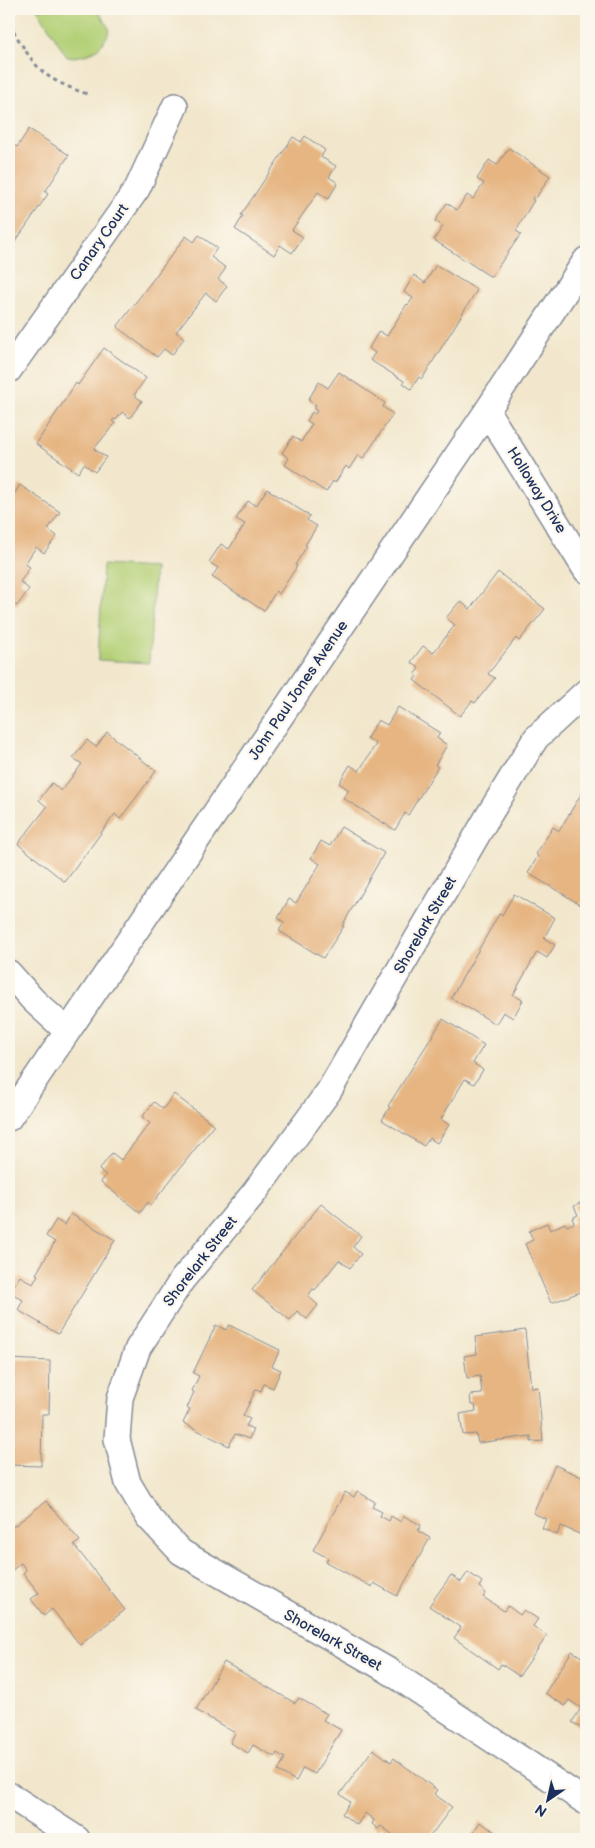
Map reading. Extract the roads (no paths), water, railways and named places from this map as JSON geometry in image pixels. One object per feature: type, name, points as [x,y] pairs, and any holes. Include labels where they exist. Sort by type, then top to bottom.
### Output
[{"type":"street","name":"Canary Court","points":[[9,370],[137,189],[175,106]]},
{"type":"street","name":"John Paul Jones Avenue","points":[[9,1118],[66,1031],[487,411],[586,260]]},
{"type":"street","name":"Holloway Drive","points":[[487,411],[586,570]]},
{"type":"street","name":"Shorelark Street","points":[[586,692],[536,738],[482,826],[329,1091],[254,1192],[182,1280],[138,1348],[120,1398],[117,1439],[128,1483],[149,1518],[181,1552],[389,1672],[586,1802]]},
{"type":"street","points":[[9,972],[33,1000],[66,1031]]},
{"type":"street","points":[[9,1795],[67,1835]]}]
